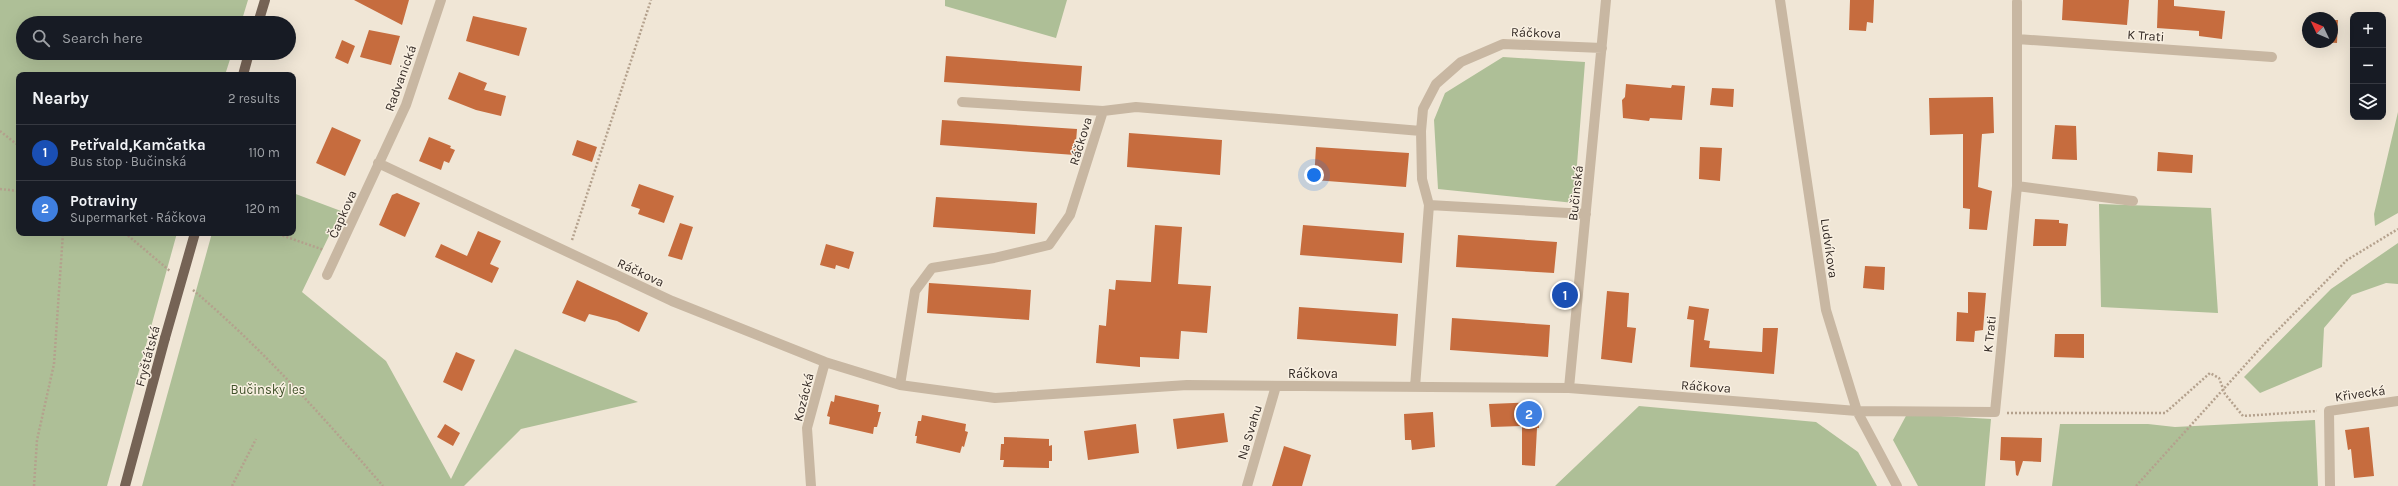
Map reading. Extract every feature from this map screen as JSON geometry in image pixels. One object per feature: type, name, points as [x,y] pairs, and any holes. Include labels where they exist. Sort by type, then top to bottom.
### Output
[{"type":"main road","points":[[260,16],[265,0]]},
{"type":"main road","points":[[243,72],[247,60]]},
{"type":"main road","name":"Fryštátská","points":[[125,486],[194,236]]},
{"type":"street","name":"Radvanická","points":[[378,163],[406,105],[441,0]]},
{"type":"street","name":"Bučinská","points":[[1570,388],[1606,0]]},
{"type":"street","name":"Ludvíkova","points":[[1780,0],[1826,310],[1857,411],[1897,486]]},
{"type":"street","name":"K Trati","points":[[1995,412],[2017,186],[2018,2]]},
{"type":"street","name":"K Trati","points":[[2017,39],[2272,58]]},
{"type":"street","name":"Ráčkova","points":[[1415,387],[1429,205],[1422,179],[1421,131],[1423,109],[1436,84],[1461,62],[1503,44],[1602,48]]},
{"type":"street","points":[[962,102],[1103,111]]},
{"type":"street","name":"Ráčkova","points":[[900,385],[915,291],[932,268],[994,258],[1049,245],[1070,216],[1103,111],[1136,107],[1421,131]]},
{"type":"street","name":"Ráčkova","points":[[378,163],[672,301],[825,362],[900,385],[995,398],[1188,385],[1570,388],[1857,411],[1995,412]]},
{"type":"street","name":"Čapkova","points":[[327,275],[338,254],[378,163]]},
{"type":"street","points":[[2017,186],[2133,201]]},
{"type":"street","points":[[1429,205],[1586,214]]},
{"type":"street","name":"Kozácká","points":[[811,486],[807,428],[825,362]]},
{"type":"street","name":"Na Svahu","points":[[1247,486],[1276,386]]},
{"type":"street","name":"Křivecká","points":[[2330,486],[2329,411],[2398,400]]},
{"type":"path","points":[[568,252],[651,0]]},
{"type":"path","points":[[0,131],[16,144]]},
{"type":"path","points":[[0,189],[16,192]]},
{"type":"path","points":[[2136,486],[2266,342],[2347,260],[2398,229]]},
{"type":"path","points":[[34,486],[37,440],[54,364],[63,236]]},
{"type":"path","points":[[129,236],[171,272]]},
{"type":"path","points":[[284,236],[338,254]]},
{"type":"path","points":[[189,287],[224,316],[310,402],[383,486]]},
{"type":"path","points":[[1995,412],[2165,413],[2210,373],[2219,378],[2224,390],[2243,416],[2329,411]]},
{"type":"path","points":[[232,486],[256,439]]},
{"type":"green space","points":[[0,0],[248,0],[243,16],[16,16],[16,60],[230,60],[226,72],[16,72],[16,236],[176,236],[107,486],[0,486]]},
{"type":"green space","points":[[945,0],[1067,0],[1056,38],[945,6]]},
{"type":"green space","points":[[1503,57],[1585,62],[1574,203],[1438,189],[1434,120],[1445,93]]},
{"type":"green space","points":[[2398,112],[2398,213],[2375,226],[2374,214]]},
{"type":"green space","name":"Bučinský les","points":[[296,194],[341,211],[302,292],[386,361],[451,479],[515,349],[638,402],[521,429],[464,486],[142,486],[211,236],[296,236]]},
{"type":"green space","points":[[2099,204],[2211,208],[2218,313],[2101,307]]},
{"type":"green space","points":[[2398,243],[2398,284],[2386,283],[2352,295],[2324,328],[2322,367],[2260,393],[2244,377],[2331,289]]},
{"type":"green space","points":[[1639,406],[1816,422],[1858,452],[1877,486],[1555,486]]},
{"type":"green space","points":[[1907,414],[1991,419],[1985,486],[1918,486],[1893,440]]},
{"type":"green space","points":[[2315,420],[2318,486],[2052,486],[2060,424],[2148,424],[2175,427]]},
{"type":"building","points":[[354,0],[409,0],[402,25]]},
{"type":"building","points":[[1850,0],[1874,0],[1873,23],[1867,22],[1866,31],[1849,30]]},
{"type":"building","points":[[2063,0],[2129,0],[2127,25],[2062,20]]},
{"type":"building","points":[[2158,0],[2174,0],[2174,6],[2225,11],[2222,39],[2199,36],[2199,31],[2157,28]]},
{"type":"building","points":[[473,16],[527,28],[519,56],[466,41]]},
{"type":"building","points":[[369,30],[400,36],[391,65],[360,57]]},
{"type":"building","points":[[342,40],[355,46],[348,64],[335,58]]},
{"type":"building","points":[[946,56],[1082,66],[1080,91],[944,82]]},
{"type":"building","points":[[459,72],[487,83],[484,90],[506,96],[501,116],[476,110],[448,99]]},
{"type":"building","points":[[1626,84],[1671,88],[1672,85],[1685,86],[1682,120],[1650,118],[1649,121],[1623,118],[1622,100],[1625,97]]},
{"type":"building","points":[[1712,88],[1734,89],[1733,107],[1710,105]]},
{"type":"building","points":[[1993,97],[1994,133],[1982,134],[1978,187],[1992,191],[1987,230],[1969,229],[1970,209],[1963,208],[1963,134],[1930,135],[1929,98]]},
{"type":"building","points":[[942,120],[1077,129],[1075,155],[940,145]]},
{"type":"building","points":[[2055,125],[2076,126],[2077,160],[2052,159]]},
{"type":"building","points":[[332,127],[361,140],[345,176],[316,163]]},
{"type":"building","points":[[1129,133],[1222,140],[1220,175],[1127,167]]},
{"type":"building","points":[[429,137],[451,146],[450,148],[455,150],[449,163],[444,161],[441,170],[419,161]]},
{"type":"building","points":[[577,140],[597,147],[592,162],[572,155]]},
{"type":"building","points":[[1316,147],[1409,153],[1406,187],[1314,180]]},
{"type":"building","points":[[1700,147],[1722,148],[1720,181],[1699,179]]},
{"type":"building","points":[[2158,152],[2193,155],[2192,173],[2157,171]]},
{"type":"building","points":[[639,184],[674,196],[664,223],[638,214],[640,209],[631,206]]},
{"type":"building","points":[[397,193],[420,203],[405,237],[379,225],[392,195]]},
{"type":"building","points":[[936,197],[1037,203],[1035,234],[933,227]]},
{"type":"building","points":[[2035,219],[2059,220],[2059,223],[2068,224],[2066,246],[2033,246]]},
{"type":"building","points":[[680,223],[693,227],[682,260],[668,256]]},
{"type":"building","points":[[1155,225],[1182,227],[1178,284],[1211,286],[1207,333],[1181,331],[1179,359],[1140,357],[1140,367],[1096,363],[1099,325],[1106,326],[1109,289],[1115,290],[1116,280],[1151,282]]},
{"type":"building","points":[[1303,225],[1404,233],[1402,263],[1300,255]]},
{"type":"building","points":[[478,231],[501,241],[490,264],[499,268],[492,283],[435,257],[441,244],[467,256]]},
{"type":"building","points":[[1458,235],[1557,242],[1554,273],[1456,267]]},
{"type":"building","points":[[826,244],[854,252],[849,269],[836,265],[835,269],[820,265]]},
{"type":"building","points":[[1865,266],[1885,267],[1884,290],[1863,288]]},
{"type":"building","points":[[577,280],[648,313],[639,332],[617,321],[589,314],[585,322],[562,313]]},
{"type":"building","points":[[929,283],[1031,290],[1029,320],[927,313]]},
{"type":"building","points":[[1607,291],[1629,293],[1627,327],[1636,328],[1632,363],[1601,359]]},
{"type":"building","points":[[1968,292],[1986,293],[1983,330],[1975,331],[1974,342],[1956,341],[1957,312],[1968,313]]},
{"type":"building","points":[[1689,306],[1709,309],[1704,340],[1710,341],[1709,348],[1762,352],[1763,328],[1778,328],[1774,374],[1690,367],[1694,320],[1687,319]]},
{"type":"building","points":[[1299,307],[1398,314],[1396,346],[1297,339]]},
{"type":"building","points":[[1452,318],[1550,325],[1548,357],[1450,350]]},
{"type":"building","points":[[2055,334],[2084,334],[2084,358],[2054,357]]},
{"type":"building","points":[[456,352],[475,360],[462,391],[443,382]]},
{"type":"building","points":[[835,395],[879,405],[878,412],[881,412],[877,427],[874,427],[873,434],[829,424],[830,417],[827,416],[831,401],[834,402]]},
{"type":"building","points":[[1538,402],[1539,428],[1537,428],[1535,466],[1522,465],[1522,426],[1491,427],[1489,404]]},
{"type":"building","points":[[1433,412],[1435,447],[1412,450],[1411,440],[1405,440],[1404,414]]},
{"type":"building","points":[[1224,413],[1228,442],[1177,449],[1173,419]]},
{"type":"building","points":[[922,415],[966,424],[965,431],[968,432],[964,447],[962,446],[960,453],[916,443],[917,436],[915,436],[918,421],[921,421]]},
{"type":"building","points":[[445,424],[460,433],[453,446],[437,437]]},
{"type":"building","points":[[1136,424],[1139,453],[1088,460],[1084,431]]},
{"type":"building","points":[[2369,427],[2374,476],[2354,478],[2351,449],[2348,450],[2345,430]]},
{"type":"building","points":[[1004,437],[1049,439],[1049,446],[1052,445],[1052,461],[1049,461],[1049,468],[1003,467],[1004,460],[1000,460],[1001,444],[1004,444]]},
{"type":"building","points":[[2001,437],[2042,438],[2041,462],[2023,461],[2018,476],[2016,475],[2015,461],[2000,460]]},
{"type":"building","points":[[1284,446],[1311,455],[1302,486],[1272,486]]},
{"type":"place","name":"Petřvald,Kamčatka","points":[[1565,295]]},
{"type":"place","name":"Potraviny","points":[[1529,414]]}]
